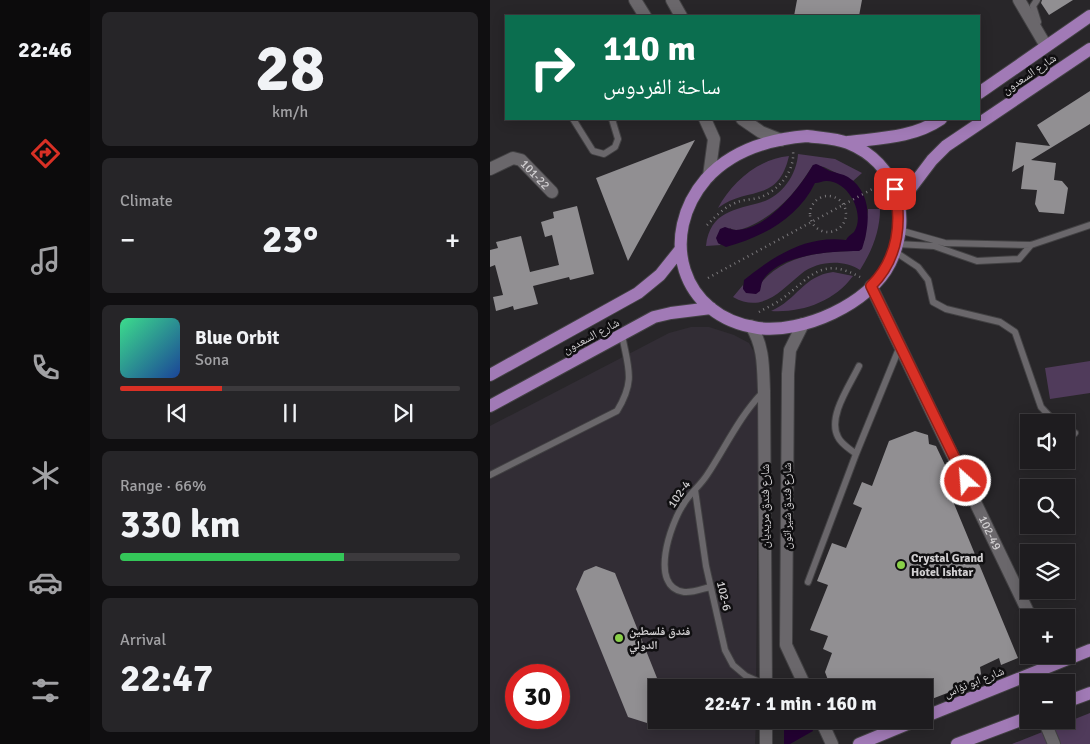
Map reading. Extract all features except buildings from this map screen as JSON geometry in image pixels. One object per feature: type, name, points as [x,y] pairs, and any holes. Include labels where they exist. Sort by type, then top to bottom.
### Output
[{"type":"main road","name":"شارع السعدون","points":[[980,91],[1090,16]]},
{"type":"main road","name":"شارع السعدون","points":[[898,205],[932,160],[946,146],[1090,49]]},
{"type":"main road","points":[[846,142],[870,155],[889,175],[898,205],[898,230],[890,263],[871,286],[839,310],[803,324],[771,328],[751,326],[731,320],[711,308],[701,299],[686,276],[680,250],[680,236],[686,211],[709,176],[741,153],[767,141],[807,136],[846,142],[900,136],[918,131],[939,120]]},
{"type":"main road","name":"شارع السعدون","points":[[490,375],[638,293],[660,275],[680,250]]},
{"type":"main road","name":"شارع السعدون","points":[[490,406],[654,317],[671,312],[711,308]]},
{"type":"main road","name":"شارع ابو نؤاس","points":[[1075,654],[1090,650]]},
{"type":"main road","name":"شارع ابو نؤاس","points":[[933,713],[1041,664]]},
{"type":"main road","points":[[1075,699],[1090,693]]},
{"type":"main road","points":[[957,744],[1020,720]]},
{"type":"main road","points":[[862,743],[895,729]]},
{"type":"street","points":[[636,0],[644,15]]},
{"type":"street","points":[[672,0],[680,15]]},
{"type":"street","points":[[1019,0],[1046,46]]},
{"type":"street","points":[[706,120],[712,129],[714,139],[709,176]]},
{"type":"street","points":[[743,120],[761,132],[781,140]]},
{"type":"street","name":"101-22","points":[[490,169],[514,158],[522,160],[552,192]]},
{"type":"street","name":"102-49","points":[[871,286],[1028,609]]},
{"type":"street","name":"شارع فندق شيراتون","points":[[802,679],[786,645],[787,444],[790,350],[803,324]]},
{"type":"street","name":"شارع فندق مريديان","points":[[751,326],[759,341],[764,392],[766,679]]},
{"type":"street","points":[[765,445],[787,444]]},
{"type":"street","points":[[766,647],[786,645]]},
{"type":"street","points":[[766,729],[766,744]]},
{"type":"street","points":[[825,729],[832,744]]},
{"type":"street","points":[[1048,729],[1054,744]]},
{"type":"lane","points":[[1037,0],[1034,6],[1034,14],[1046,46]]},
{"type":"lane","points":[[574,120],[593,151],[604,154],[615,147],[618,139],[612,120]]},
{"type":"lane","points":[[895,248],[1031,245],[1089,224]]},
{"type":"lane","points":[[898,230],[932,238],[953,247],[977,261],[1017,260],[1022,258],[1031,245]]},
{"type":"lane","points":[[895,248],[918,267],[928,280],[933,302],[946,309],[1000,322],[1015,332],[1041,407],[1048,414]]},
{"type":"lane","points":[[490,475],[617,411],[627,394],[630,376],[622,335]]},
{"type":"lane","points":[[808,582],[900,344]]},
{"type":"lane","points":[[856,454],[839,440],[835,429],[836,417],[858,366]]},
{"type":"lane","name":"102-4","points":[[710,587],[686,592],[678,590],[670,584],[665,568],[664,551],[682,506],[706,477],[750,406],[764,392]]},
{"type":"lane","name":"102-6","points":[[695,490],[710,587],[725,650],[733,665],[752,679]]},
{"type":"path","points":[[707,225],[719,213],[734,203],[760,198],[778,187],[790,169],[793,151]]},
{"type":"path","points":[[708,278],[878,186]]},
{"type":"path","points":[[827,196],[836,198],[843,204],[846,213],[844,223],[837,230],[828,232],[818,229],[812,222],[810,213],[812,204],[819,198],[827,196]]},
{"type":"path","points":[[758,312],[780,301],[808,275],[816,272],[841,268],[860,277]]},
{"type":"shaded area","points":[[798,154],[835,159],[862,173],[853,181],[824,167],[813,165],[793,193],[768,216],[744,229],[730,228],[718,243],[721,245],[706,246],[708,234],[718,219],[733,210],[769,199],[782,189],[795,169]]},
{"type":"shaded area","points":[[789,156],[784,171],[769,188],[729,201],[718,208],[731,189],[747,173],[767,162]]},
{"type":"shaded area","points":[[816,164],[848,177],[862,192],[866,200],[868,220],[862,249],[859,251],[821,253],[793,259],[771,271],[763,280],[760,291],[756,294],[746,293],[743,289],[744,280],[779,255],[804,244],[817,241],[831,239],[846,240],[854,232],[858,216],[853,199],[841,186],[834,182],[825,181],[815,183],[808,195],[789,216],[766,232],[726,247],[718,243],[716,238],[720,229],[725,227],[736,230],[748,228],[770,216],[791,196],[813,165]]},
{"type":"shaded area","points":[[868,209],[880,209],[879,225],[868,256],[860,270],[846,264],[822,264],[801,274],[771,298],[753,303],[744,302],[733,297],[743,285],[743,289],[761,287],[761,283],[771,273],[794,260],[819,253],[859,251],[865,239]]},
{"type":"shaded area","points":[[833,272],[853,276],[836,293],[816,304],[794,310],[771,311],[787,301],[814,278]]},
{"type":"shaded area","points":[[691,327],[709,327],[734,335],[749,343],[759,361],[756,679],[648,679],[648,729],[756,729],[755,744],[490,744],[490,426],[669,333]]},
{"type":"shaded area","points":[[1090,361],[1090,393],[1050,399],[1045,368]]},
{"type":"shaded area","points":[[1090,713],[1090,744],[1012,744],[1050,729],[1075,729],[1075,719]]},
{"type":"shaded area","points":[[784,729],[812,729],[813,731],[790,744],[784,744]]},
{"type":"place","name":"Crystal Grand Hotel Ishtar","points":[[901,565]]},
{"type":"place","name":"فندق فلسطين الدولي","points":[[619,638]]},
{"type":"route","points":[[895,189],[899,214],[897,239],[890,263],[871,286],[966,481]]}]
